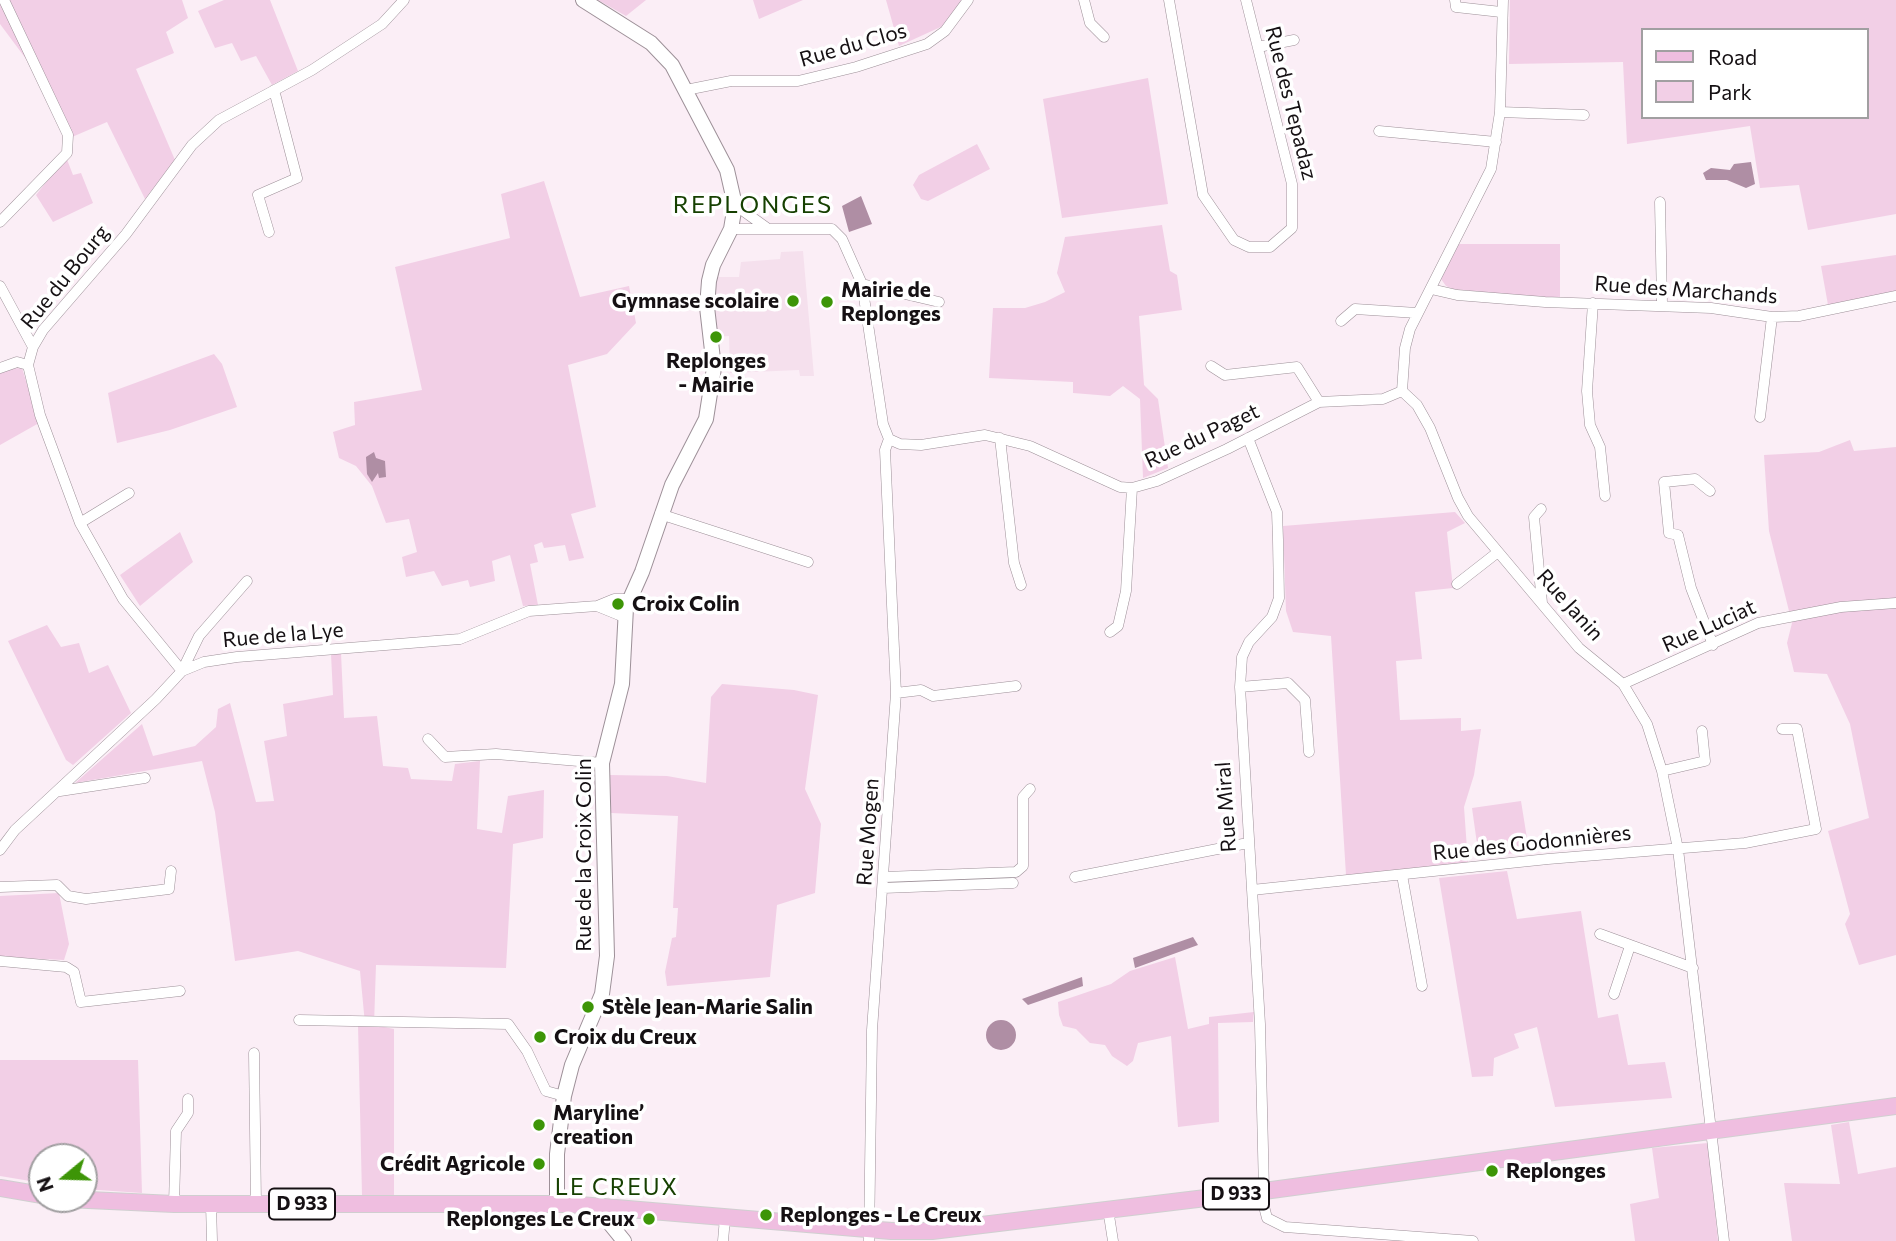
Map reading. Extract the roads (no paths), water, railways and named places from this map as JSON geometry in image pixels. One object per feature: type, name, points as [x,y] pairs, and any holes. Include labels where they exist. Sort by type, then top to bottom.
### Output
[{"type":"main road","name":"D 933","points":[[98,1200],[174,1204],[557,1204],[725,1218],[870,1235],[908,1232],[954,1234],[1108,1209],[1262,1191],[1896,1106]]},
{"type":"main road","points":[[0,1188],[28,1193]]},
{"type":"street","points":[[0,222],[67,153],[68,135],[4,0]]},
{"type":"street","name":"Rue du Bourg","points":[[28,365],[33,347],[43,330],[126,234],[192,145],[219,120],[312,70],[382,24],[404,0]]},
{"type":"street","points":[[583,0],[651,43],[672,65],[727,170],[735,205],[768,228]]},
{"type":"street","name":"Rue du Clos","points":[[687,90],[731,81],[798,81],[856,67],[927,44],[945,31],[968,0]]},
{"type":"street","points":[[1084,0],[1090,23],[1104,37]]},
{"type":"street","name":"Rue des Tepadaz","points":[[1169,0],[1203,195],[1234,240],[1249,247],[1270,247],[1292,228],[1292,184],[1246,0]]},
{"type":"street","points":[[1455,0],[1456,7],[1502,12]]},
{"type":"street","points":[[1402,391],[1405,348],[1417,313],[1490,169],[1500,112],[1504,48],[1503,0]]},
{"type":"street","points":[[1258,47],[1294,40]]},
{"type":"street","points":[[269,232],[258,195],[297,178],[274,90]]},
{"type":"street","points":[[1500,112],[1584,115]]},
{"type":"street","points":[[1379,131],[1496,142]]},
{"type":"street","points":[[1660,202],[1662,304]]},
{"type":"street","name":"Rue de la Croix Colin","points":[[557,1204],[557,1154],[564,1096],[572,1065],[602,994],[607,956],[602,763],[622,684],[625,617],[660,514],[706,419],[714,368],[707,307],[709,281],[713,265],[731,229],[735,205]]},
{"type":"street","points":[[731,229],[832,229],[842,240],[862,284],[883,425],[889,439]]},
{"type":"street","points":[[862,284],[939,302]]},
{"type":"street","points":[[0,286],[33,347]]},
{"type":"street","name":"Rue des Marchands","points":[[1431,289],[1482,297],[1662,304],[1772,317],[1799,316],[1896,296]]},
{"type":"street","points":[[1593,303],[1587,391],[1590,425],[1600,447],[1605,496]]},
{"type":"street","points":[[1341,321],[1356,309],[1417,313]]},
{"type":"street","points":[[1760,417],[1772,317]]},
{"type":"street","points":[[0,368],[17,362],[28,365],[44,425],[80,523],[124,599],[182,671],[199,636],[247,580]]},
{"type":"street","points":[[1211,366],[1225,375],[1297,367],[1319,402]]},
{"type":"street","name":"Rue du Paget","points":[[889,439],[900,444],[921,445],[985,435],[1000,438],[1041,450],[1120,487],[1132,488],[1157,481],[1319,402],[1383,399],[1402,391]]},
{"type":"street","name":"Rue Janin","points":[[1402,391],[1417,405],[1430,428],[1463,507],[1579,648],[1623,684],[1647,724],[1662,771],[1678,849],[1724,1241]]},
{"type":"street","points":[[1000,438],[1014,563],[1021,585]]},
{"type":"street","name":"Rue Miral","points":[[1248,438],[1277,512],[1279,598],[1272,617],[1250,642],[1242,657],[1240,687],[1260,1024],[1262,1191]]},
{"type":"street","name":"Rue Mogen","points":[[870,1235],[872,1030],[896,693],[885,450],[889,439]]},
{"type":"street","points":[[1710,491],[1695,479],[1664,482],[1669,533],[1678,535],[1691,588],[1713,645]]},
{"type":"street","points":[[1110,632],[1118,626],[1126,591],[1132,488]]},
{"type":"street","points":[[80,523],[129,493]]},
{"type":"street","points":[[1541,509],[1534,517],[1542,604]]},
{"type":"street","points":[[660,514],[752,547],[808,562]]},
{"type":"street","points":[[1457,584],[1498,552]]},
{"type":"street","name":"Rue de la Lye","points":[[0,850],[15,830],[60,791],[182,671],[204,663],[237,657],[460,639],[529,611],[597,606],[621,598],[629,599]]},
{"type":"street","name":"Rue Luciat","points":[[1623,684],[1779,617],[1841,607],[1896,603]]},
{"type":"street","name":"Rue de la Lye","points":[[597,606],[625,617]]},
{"type":"street","points":[[1240,687],[1288,683],[1305,700],[1310,751]]},
{"type":"street","points":[[896,693],[921,690],[933,696],[1016,685]]},
{"type":"street","name":"Rue des Godonnières","points":[[1252,890],[1548,859],[1764,841],[1816,829],[1797,729],[1782,729]]},
{"type":"street","points":[[1662,771],[1705,761],[1702,731]]},
{"type":"street","points":[[429,738],[445,758],[496,754],[602,763]]},
{"type":"street","points":[[60,791],[145,778]]},
{"type":"street","points":[[884,877],[1016,872],[1023,866],[1023,797],[1030,789]]},
{"type":"street","points":[[1075,877],[1248,843]]},
{"type":"street","points":[[0,887],[57,886],[68,896],[86,899],[169,889],[171,871]]},
{"type":"street","points":[[1402,875],[1422,986]]},
{"type":"street","points":[[883,888],[1013,883]]},
{"type":"street","points":[[1600,934],[1693,968]]},
{"type":"street","points":[[1614,994],[1630,946]]},
{"type":"street","points":[[0,961],[66,967],[74,972],[81,1002],[180,991]]},
{"type":"street","points":[[299,1020],[508,1024],[527,1051],[546,1091],[564,1096]]},
{"type":"street","points":[[254,1053],[256,1204]]},
{"type":"street","points":[[174,1204],[176,1132],[188,1113],[188,1099]]},
{"type":"street","points":[[1262,1191],[1264,1212],[1271,1222],[1295,1228],[1339,1229],[1382,1236],[1473,1241]]},
{"type":"street","points":[[211,1204],[212,1241]]},
{"type":"street","points":[[606,1208],[611,1225],[625,1241]]},
{"type":"street","points":[[1108,1209],[1113,1241]]},
{"type":"street","points":[[723,1241],[725,1218]]},
{"type":"street","points":[[1339,1229],[1341,1241]]},
{"type":"place","name":"Gymnase scolaire","points":[[793,301]]},
{"type":"place","name":"Mairie de Replonges","points":[[827,302]]},
{"type":"place","name":"Replonges - Mairie","points":[[716,337]]},
{"type":"place","name":"Croix Colin","points":[[618,604]]},
{"type":"place","name":"Stèle Jean-Marie Salin","points":[[588,1007]]},
{"type":"place","name":"Croix du Creux","points":[[540,1037]]},
{"type":"place","name":"Maryline’ creation","points":[[539,1125]]},
{"type":"place","name":"Crédit Agricole","points":[[539,1164]]},
{"type":"place","name":"Replonges","points":[[1492,1171]]},
{"type":"place","name":"Replonges - Le Creux","points":[[766,1215]]},
{"type":"place","name":"Replonges Le Creux","points":[[649,1219]]},
{"type":"district","name":"REPLONGES","points":[[753,205]]},
{"type":"district","name":"LE CREUX","points":[[617,1187]]}]
